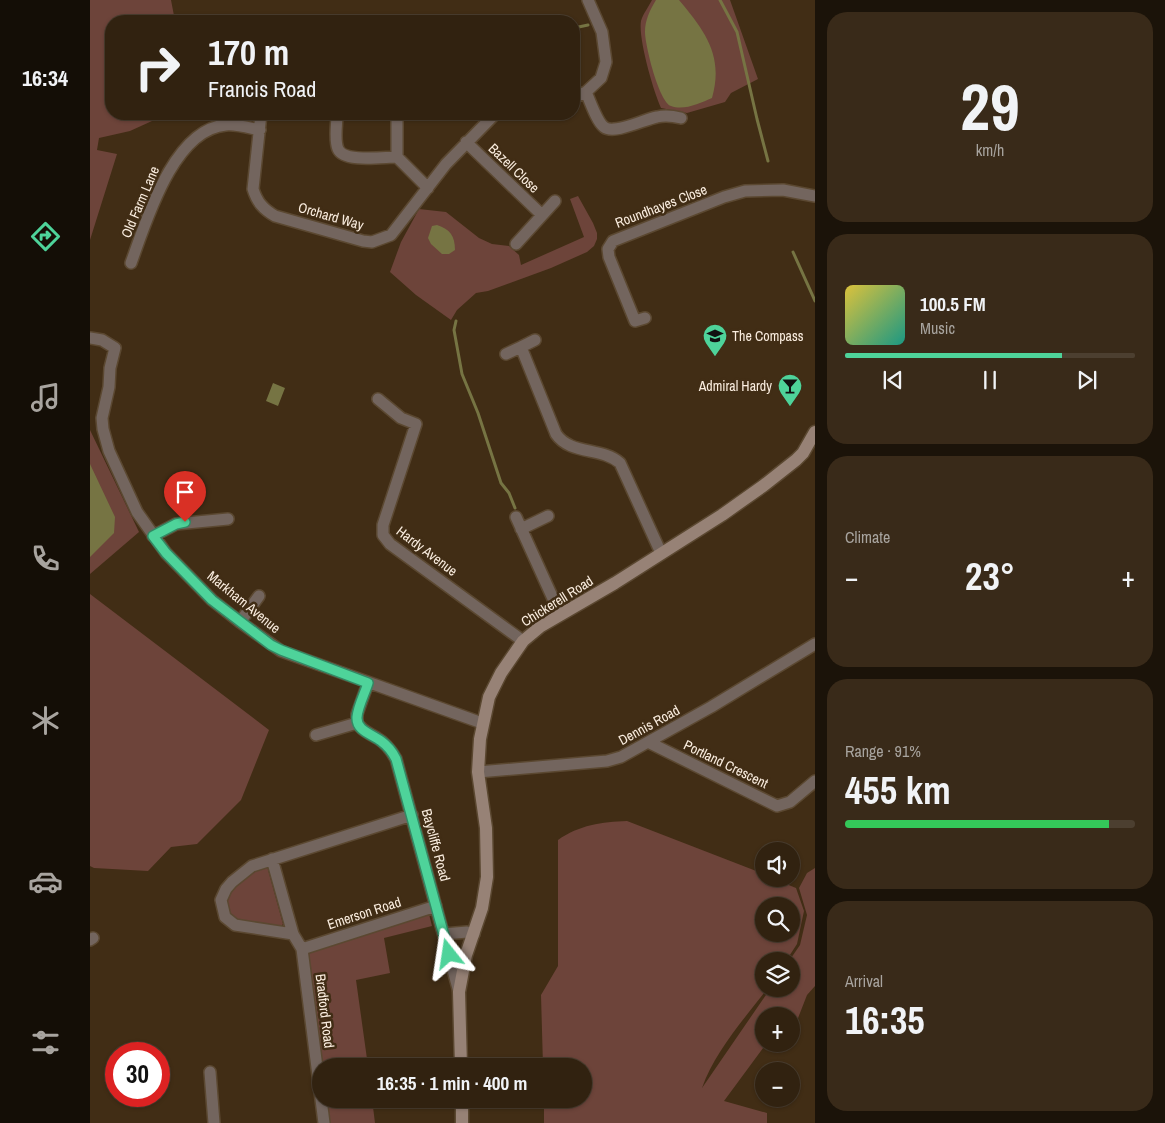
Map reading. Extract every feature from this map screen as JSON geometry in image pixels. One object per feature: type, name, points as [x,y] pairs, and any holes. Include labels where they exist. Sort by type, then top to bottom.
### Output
[{"type":"main road","name":"Chickerell Road","points":[[461,1058],[459,992],[464,965],[485,897],[488,857],[478,772],[478,756],[482,723],[494,685],[507,662],[523,641],[541,626],[722,515],[763,486],[796,460],[812,441],[815,432]]},
{"type":"main road","points":[[462,1108],[462,1123]]},
{"type":"street","points":[[580,94],[586,92],[601,78],[606,62],[602,32],[588,0]]},
{"type":"street","points":[[586,92],[600,123],[609,130],[662,116],[681,118]]},
{"type":"street","name":"Orchard Way","points":[[261,120],[253,189],[256,198],[265,210],[275,216],[372,242],[391,235],[446,164],[489,120]]},
{"type":"street","points":[[337,120],[337,146],[342,154],[350,158],[397,157]]},
{"type":"street","points":[[397,120],[397,157],[428,188]]},
{"type":"street","name":"Old Farm Lane","points":[[131,264],[165,177],[178,157],[208,129],[227,124],[260,130]]},
{"type":"street","name":"Bazell Close","points":[[466,142],[542,215]]},
{"type":"street","name":"Roundhayes Close","points":[[636,321],[609,257],[608,250],[613,241],[724,197],[745,191],[783,190],[815,196]]},
{"type":"street","points":[[516,244],[555,201]]},
{"type":"street","name":"Markham Avenue","points":[[90,338],[102,340],[115,348],[110,368],[109,388],[96,418],[103,429],[108,451],[137,512],[153,536],[166,553],[206,593],[240,622],[281,650],[482,723]]},
{"type":"street","points":[[506,354],[535,340]]},
{"type":"street","points":[[521,347],[558,437],[565,444],[611,457],[620,463],[661,553]]},
{"type":"street","points":[[378,399],[401,418],[428,427]]},
{"type":"street","name":"Hardy Avenue","points":[[416,424],[383,525],[382,532],[384,538],[523,641]]},
{"type":"street","points":[[522,529],[548,516]]},
{"type":"street","points":[[516,517],[560,614]]},
{"type":"street","points":[[153,536],[176,524],[228,519]]},
{"type":"street","points":[[240,622],[259,596]]},
{"type":"street","name":"Dennis Road","points":[[478,772],[607,761],[621,757],[650,743],[815,644]]},
{"type":"street","points":[[316,735],[358,723],[357,714],[368,683]]},
{"type":"street","name":"Baycliffe Road","points":[[358,723],[361,729],[380,740],[393,752],[400,768],[459,992]]},
{"type":"street","name":"Portland Crescent","points":[[650,743],[777,806],[790,802],[815,781]]},
{"type":"street","points":[[293,934],[235,925],[225,916],[221,900],[226,889],[252,866],[272,858],[412,815]]},
{"type":"street","name":"Bradford Road","points":[[272,858],[293,934],[302,949],[324,1123]]},
{"type":"street","name":"Emerson Road","points":[[302,949],[436,906]]},
{"type":"street","points":[[444,934],[467,932],[474,934]]},
{"type":"street","points":[[210,1072],[214,1123]]},
{"type":"shaded area","points":[[90,0],[171,0],[174,15],[105,15],[105,120],[154,120],[130,131],[99,138],[97,150],[117,154],[90,240]]},
{"type":"shaded area","points":[[652,0],[730,0],[758,79],[731,93],[725,102],[687,113],[661,108],[647,64],[641,29],[642,18]]},
{"type":"shaded area","points":[[656,0],[679,0],[704,34],[710,45],[716,69],[712,98],[681,108],[671,106],[662,95],[650,60],[645,32],[648,15]]},
{"type":"shaded area","points":[[578,196],[597,233],[594,246],[587,252],[551,268],[488,291],[476,293],[457,310],[451,320],[416,295],[390,272],[401,242],[419,209],[446,212],[479,238],[492,244],[509,246],[519,255],[521,265],[584,237],[570,199]]},
{"type":"shaded area","points":[[437,225],[448,231],[453,237],[455,250],[449,254],[442,254],[431,244],[428,238],[432,226]]},
{"type":"shaded area","points":[[273,383],[285,388],[278,406],[266,401]]},
{"type":"shaded area","points":[[90,430],[139,532],[90,574]]},
{"type":"shaded area","points":[[90,464],[115,517],[114,533],[90,557]]},
{"type":"shaded area","points":[[90,594],[269,730],[241,800],[197,844],[171,847],[148,871],[94,868],[90,866]]},
{"type":"shaded area","points":[[627,821],[755,871],[755,887],[796,888],[799,897],[755,897],[755,942],[797,942],[797,944],[792,952],[755,952],[755,997],[761,997],[722,1049],[702,1088],[755,1011],[755,1052],[760,1052],[724,1101],[767,1113],[767,1123],[544,1123],[544,1108],[592,1108],[592,1058],[543,1058],[541,995],[558,966],[558,840],[574,831],[600,823]]},
{"type":"shaded area","points":[[267,866],[283,924],[280,928],[254,925],[240,921],[231,916],[227,908],[227,900],[237,885],[252,873]]},
{"type":"shaded area","points":[[815,868],[815,986],[807,995],[800,1013],[800,1007],[758,1007],[765,997],[800,997],[800,952],[795,952],[800,945],[807,915],[799,888],[807,873]]},
{"type":"shaded area","points":[[800,900],[804,911],[800,930]]},
{"type":"shaded area","points":[[429,914],[432,926],[384,938],[390,973],[356,980],[367,1058],[320,1058],[302,952]]},
{"type":"shaded area","points":[[326,1108],[373,1108],[375,1123],[329,1123]]},
{"type":"waterway","points":[[720,0],[737,32],[768,161]]},
{"type":"waterway","points":[[580,27],[588,25]]},
{"type":"waterway","points":[[793,252],[815,301]]},
{"type":"waterway","points":[[456,321],[454,330],[462,374],[478,413],[501,483],[509,493],[515,508]]},
{"type":"place","name":"The Compass","points":[[715,357]]},
{"type":"place","name":"Admiral Hardy","points":[[790,407]]},
{"type":"route","points":[[185,522],[176,524],[153,536],[166,553],[212,600],[271,645],[368,683],[357,714],[358,723],[361,729],[375,736],[393,752],[400,768],[449,954]]}]
